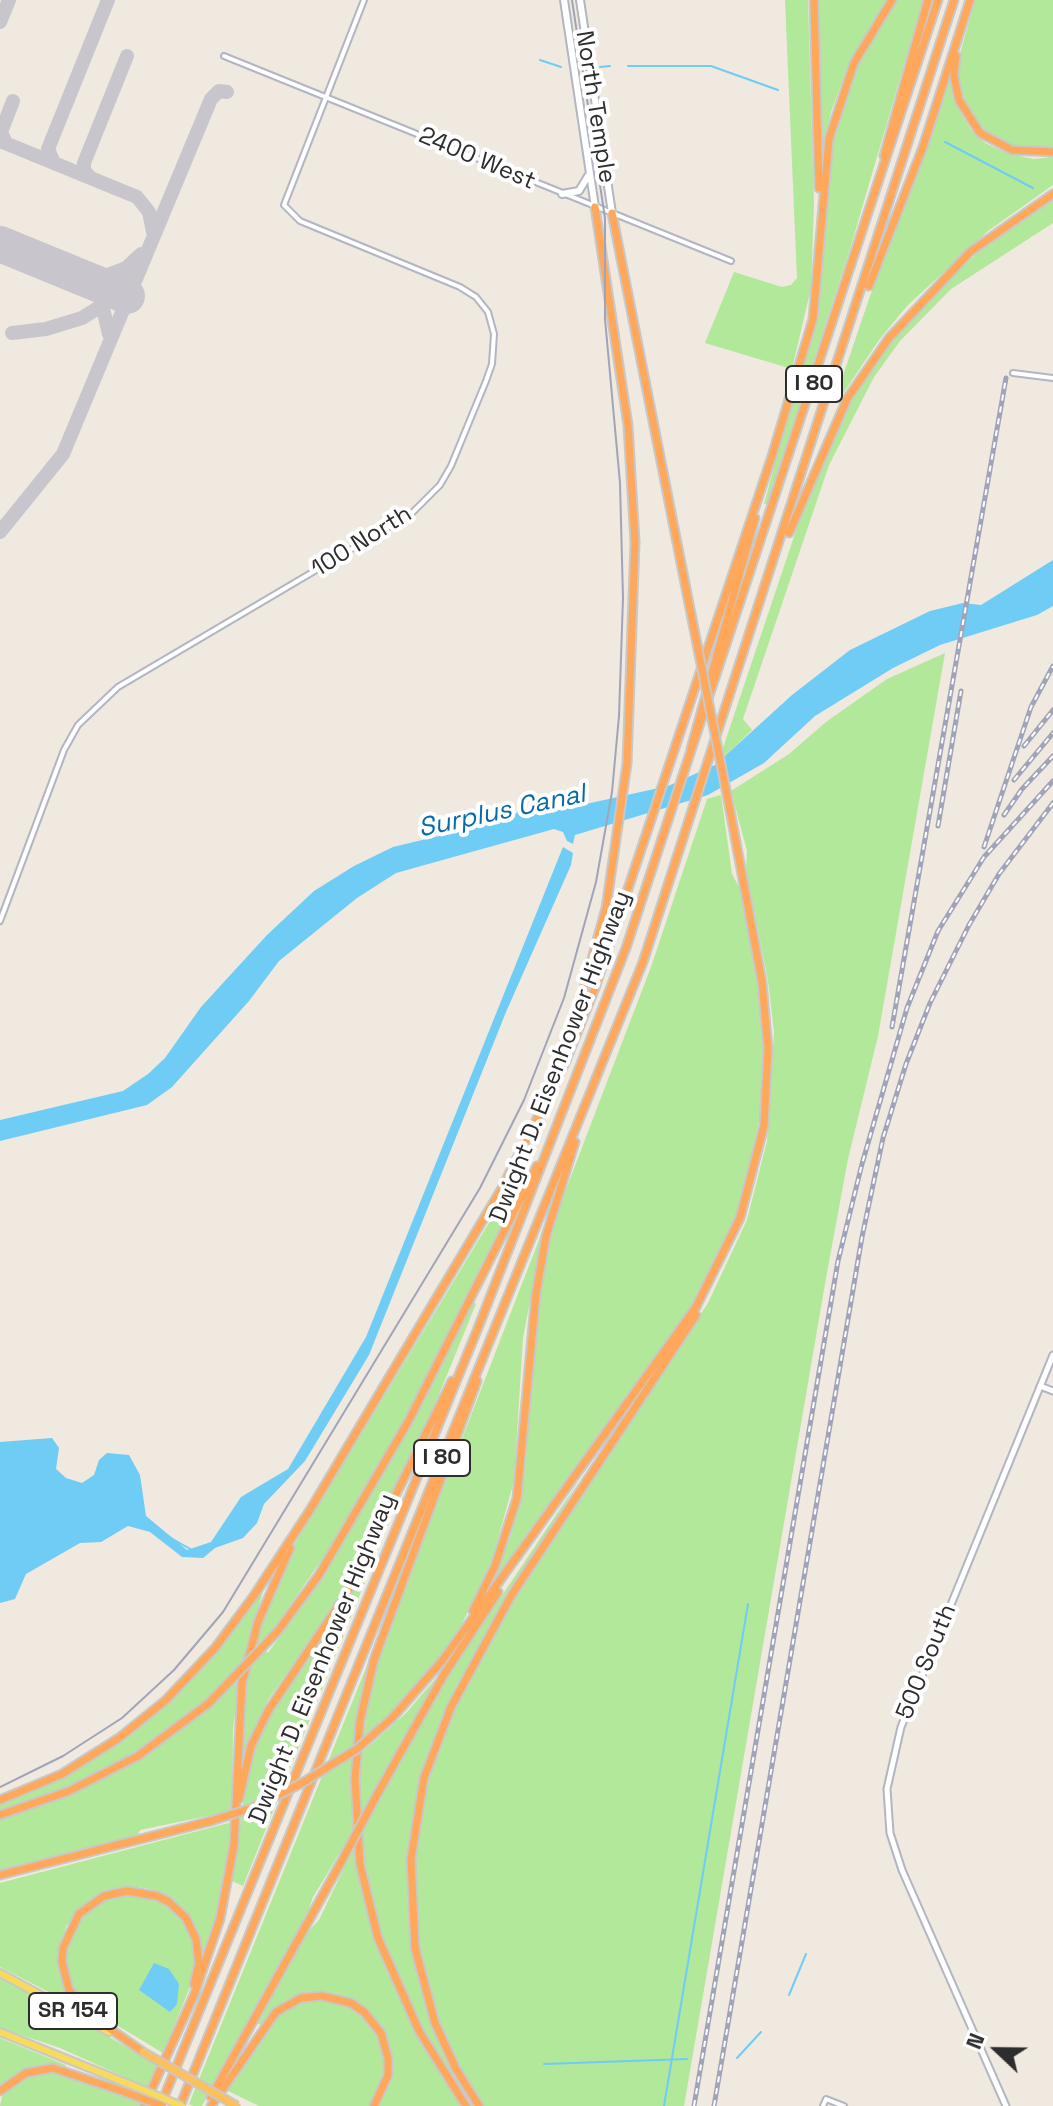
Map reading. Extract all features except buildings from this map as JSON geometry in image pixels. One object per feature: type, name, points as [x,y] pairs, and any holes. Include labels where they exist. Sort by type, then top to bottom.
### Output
[{"type":"highway","points":[[814,0],[822,242]]},
{"type":"highway","points":[[688,768],[693,730],[813,319],[822,242],[825,161],[836,111],[854,63],[892,0]]},
{"type":"highway","points":[[869,218],[928,0]]},
{"type":"highway","name":"Dwight D. Eisenhower Highway","points":[[162,2106],[478,1328],[558,1125],[673,814],[938,0]]},
{"type":"highway","name":"Dwight D. Eisenhower Highway","points":[[181,2106],[643,962],[846,343],[954,0]]},
{"type":"highway","points":[[846,343],[923,147],[970,0]]},
{"type":"highway","points":[[964,19],[954,76],[963,109],[980,133],[1000,146],[1024,153],[1053,152]]},
{"type":"highway","points":[[765,590],[825,444],[847,399],[883,347],[970,252],[1053,194]]},
{"type":"highway","points":[[502,1188],[534,1120],[581,999],[606,908],[625,784],[635,542],[628,425],[595,207]]},
{"type":"highway","points":[[479,2106],[440,2034],[415,1948],[410,1870],[424,1778],[451,1707],[511,1596],[701,1306],[743,1210],[756,1163],[768,1068],[762,982],[612,213]]},
{"type":"highway","points":[[0,1800],[62,1774],[119,1738],[166,1700],[235,1623],[310,1510],[502,1188],[570,1051],[595,988],[773,453]]},
{"type":"highway","points":[[466,1628],[495,1566],[517,1498],[538,1279],[546,1236],[592,1089]]},
{"type":"highway","points":[[0,1815],[69,1791],[138,1756],[209,1703],[277,1632],[319,1575],[408,1422],[558,1125]]},
{"type":"highway","points":[[0,1875],[252,1808],[302,1783],[357,1749],[392,1718],[434,1671],[696,1307],[719,1266]]},
{"type":"highway","points":[[236,1813],[251,1746],[268,1711],[347,1593],[478,1328]]},
{"type":"highway","points":[[466,2106],[419,2031],[378,1938],[360,1864],[355,1779],[360,1721],[371,1671],[474,1394],[483,1356]]},
{"type":"highway","points":[[144,2106],[207,1962],[220,1919],[231,1867],[236,1813],[236,1741],[242,1683],[274,1582],[310,1510]]},
{"type":"highway","points":[[209,2106],[445,1673],[547,1518]]},
{"type":"highway","points":[[143,2052],[76,2001],[64,1978],[62,1962],[66,1935],[89,1905],[114,1893],[140,1891],[169,1902],[186,1918],[196,1939],[199,1963],[181,2021]]},
{"type":"highway","points":[[209,2106],[276,2012],[301,1998],[322,1996],[351,2003],[364,2012],[381,2033],[388,2058],[388,2075],[374,2106]]},
{"type":"highway","name":"SR 154","points":[[143,2052],[237,2106]]},
{"type":"highway","points":[[0,2091],[26,2073],[53,2068],[127,2088],[162,2106]]},
{"type":"main road","name":"North Temple","points":[[564,0],[595,207]]},
{"type":"main road","name":"North Temple","points":[[580,0],[612,213]]},
{"type":"main road","points":[[562,194],[579,191],[589,172]]},
{"type":"main road","name":"SR 154","points":[[0,1973],[143,2052]]},
{"type":"main road","name":"SR 154","points":[[0,2032],[127,2088],[181,2106]]},
{"type":"street","points":[[326,97],[364,0]]},
{"type":"street","name":"2400 West","points":[[224,56],[731,261]]},
{"type":"street","name":"100 North","points":[[0,921],[64,750],[78,725],[118,687],[411,514],[440,485],[451,466],[489,372],[494,334],[488,312],[476,297],[460,287],[289,214],[284,205],[285,196],[326,97]]},
{"type":"street","points":[[1013,373],[1053,378]]},
{"type":"street","name":"500 South","points":[[1006,2106],[895,1851],[887,1809],[888,1771],[904,1719],[1053,1355]]},
{"type":"street","points":[[1040,1386],[1053,1391]]},
{"type":"street","points":[[823,2106],[826,2099],[844,2106]]},
{"type":"green space","points":[[785,0],[808,0],[814,205],[811,288],[792,369],[705,343],[734,272],[782,287],[791,285],[797,278]]},
{"type":"green space","points":[[817,0],[886,0],[846,71],[831,112],[823,150],[820,150]]},
{"type":"green space","points":[[895,0],[923,0],[850,249],[767,504],[764,504],[819,301],[831,140],[844,94],[864,48]]},
{"type":"green space","points":[[975,0],[1053,0],[1053,151],[1021,151],[984,134],[964,109],[956,68]]},
{"type":"green space","points":[[950,71],[953,99],[971,130],[985,143],[1007,153],[1033,159],[1053,157],[1053,185],[988,231],[907,306],[879,340],[838,401],[835,399]]},
{"type":"green space","points":[[1053,199],[1053,223],[951,289],[900,341],[874,377],[829,465],[743,719],[752,730],[725,756],[723,748],[815,474],[851,401],[901,329],[940,287],[981,250]]},
{"type":"green space","points":[[945,653],[878,1036],[848,1159],[826,1278],[684,2106],[483,2106],[450,2050],[434,2012],[419,1953],[413,1856],[424,1786],[454,1707],[504,1613],[708,1303],[747,1220],[767,1141],[774,1032],[768,981],[746,870],[747,851],[731,791],[789,754],[826,722],[887,679]]},
{"type":"green space","points":[[721,795],[732,874],[739,887],[759,984],[764,1037],[762,1107],[744,1193],[729,1235],[690,1307],[488,1592],[510,1538],[525,1470],[539,1289],[555,1218],[651,967],[707,799]]},
{"type":"green space","points":[[504,1198],[514,1203],[409,1414],[336,1540],[261,1646],[268,1653],[322,1577],[392,1457],[473,1302],[476,1304],[433,1409],[358,1564],[332,1609],[268,1700],[250,1737],[240,1772],[242,1708],[248,1671],[271,1594],[291,1550]]},
{"type":"green space","points":[[544,1227],[523,1338],[514,1481],[492,1560],[462,1624],[435,1665],[411,1694],[363,1739],[370,1690],[384,1640]]},
{"type":"green space","points":[[580,1479],[499,1611],[449,1704],[429,1751],[415,1805],[407,1896],[414,1959],[435,2029],[475,2106],[470,2106],[432,2048],[384,1945],[369,1892],[361,1833],[444,1682]]},
{"type":"green space","points":[[395,1501],[243,1886],[232,1881],[250,1756],[268,1713],[317,1642]]},
{"type":"green space","points":[[263,1591],[243,1665],[188,1717],[128,1758],[62,1791],[0,1813],[0,1805],[62,1777],[161,1708],[216,1654]]},
{"type":"green space","points":[[379,1636],[355,1730],[353,1831],[313,1897],[306,1917],[202,2106],[193,2106],[189,2104]]},
{"type":"green space","points":[[436,1678],[359,1819],[360,1754],[406,1713]]},
{"type":"green space","points":[[240,1679],[233,1728],[232,1811],[140,1830],[137,1836],[0,1873],[0,1820],[73,1793],[147,1754],[193,1721]]},
{"type":"green space","points":[[232,1822],[222,1892],[203,1962],[198,1934],[180,1906],[151,1889],[129,1886],[94,1897],[66,1926],[58,1964],[72,2004],[0,1967],[0,1883]]},
{"type":"green space","points":[[355,1845],[368,1916],[386,1970],[423,2044],[462,2106],[379,2106],[392,2073],[390,2046],[370,2012],[350,1999],[310,1992],[284,2002],[261,2025],[257,2023],[308,1931],[319,1920]]},
{"type":"green space","points":[[128,1894],[150,1897],[171,1908],[187,1925],[194,1941],[196,1961],[192,1982],[163,2053],[85,2006],[68,1980],[66,1948],[75,1924],[105,1899]]},
{"type":"green space","points":[[0,1978],[55,2005],[157,2065],[147,2087],[60,2048],[0,2028]]},
{"type":"green space","points":[[305,2001],[334,2001],[347,2005],[359,2013],[379,2036],[386,2068],[377,2097],[370,2106],[259,2106],[226,2090],[269,2022],[281,2012]]},
{"type":"green space","points":[[0,2038],[66,2065],[30,2068],[0,2086]]},
{"type":"green space","points":[[44,2073],[63,2074],[140,2102],[138,2106],[0,2106],[3,2093],[23,2078]]},
{"type":"water","points":[[1053,560],[1053,606],[1037,615],[940,645],[893,668],[815,716],[764,763],[708,795],[575,835],[573,844],[567,841],[563,832],[554,829],[396,873],[357,898],[279,961],[249,1001],[172,1087],[147,1105],[0,1141],[0,1120],[123,1091],[148,1074],[165,1058],[201,1007],[267,935],[314,891],[354,866],[393,847],[481,826],[521,811],[545,813],[668,786],[715,765],[792,695],[850,650],[930,611],[963,603],[981,605]]},
{"type":"water","points":[[563,847],[573,853],[571,865],[506,1012],[369,1355],[305,1461],[264,1504],[257,1523],[243,1538],[215,1548],[203,1558],[182,1557],[150,1532],[128,1526],[101,1542],[80,1543],[26,1574],[15,1599],[0,1603],[0,1442],[52,1438],[59,1448],[56,1469],[66,1478],[82,1483],[94,1475],[99,1460],[107,1453],[129,1455],[140,1475],[146,1516],[187,1550],[211,1542],[241,1497],[288,1469],[366,1337]]},
{"type":"water","points":[[154,1963],[169,1969],[179,1984],[177,2004],[170,2012],[139,1990]]},
{"type":"waterway","points":[[540,60],[561,67]]},
{"type":"waterway","points":[[600,67],[610,66]]},
{"type":"waterway","points":[[628,66],[711,66],[778,90]]},
{"type":"waterway","points":[[945,142],[1033,188]]},
{"type":"waterway","points":[[169,1537],[192,1550]]},
{"type":"waterway","points":[[664,2106],[748,1604]]},
{"type":"waterway","points":[[789,1995],[806,1954]]},
{"type":"waterway","points":[[737,2058],[761,2032]]},
{"type":"waterway","points":[[544,2064],[687,2059]]},
{"type":"taxiway","points":[[0,22],[9,0]]},
{"type":"taxiway","points":[[54,163],[48,149],[108,0]]},
{"type":"taxiway","points":[[90,177],[84,171],[84,163],[127,56]]},
{"type":"taxiway","points":[[0,532],[63,454],[211,99],[219,91],[227,92]]},
{"type":"taxiway","points":[[6,143],[1,132],[13,101]]},
{"type":"taxiway","points":[[0,141],[137,197],[149,212],[153,232]]},
{"type":"taxiway","points":[[58,268],[84,276],[105,276],[126,268],[141,254]]},
{"type":"taxiway","points":[[75,276],[91,287],[101,300],[109,334]]},
{"type":"taxiway","points":[[12,333],[46,329],[82,318],[106,303],[129,280]]},
{"type":"runway","points":[[0,244],[127,296]]},
{"type":"tram line","points":[[0,1787],[63,1756],[122,1718],[174,1670],[223,1612],[480,1188],[524,1100],[564,998],[596,882],[612,792],[619,716],[623,598],[620,483],[605,319],[605,218],[572,0]]},
{"type":"railway","points":[[892,1027],[1006,378]]},
{"type":"railway","points":[[984,847],[1031,707],[1053,666]]},
{"type":"railway","points":[[938,826],[961,691]]},
{"type":"railway","points":[[1024,746],[1053,710]]},
{"type":"railway","points":[[1014,780],[1053,733]]},
{"type":"railway","points":[[1004,815],[1022,789],[1053,756]]},
{"type":"railway","points":[[694,2106],[838,1261],[862,1164],[907,1008],[938,931],[984,857],[1053,781]]},
{"type":"railway","points":[[714,2106],[862,1237],[883,1138],[906,1064],[930,1003],[969,925],[999,874],[1053,803]]},
{"type":"water label","name":"Surplus Canal","points":[[502,812]]}]
